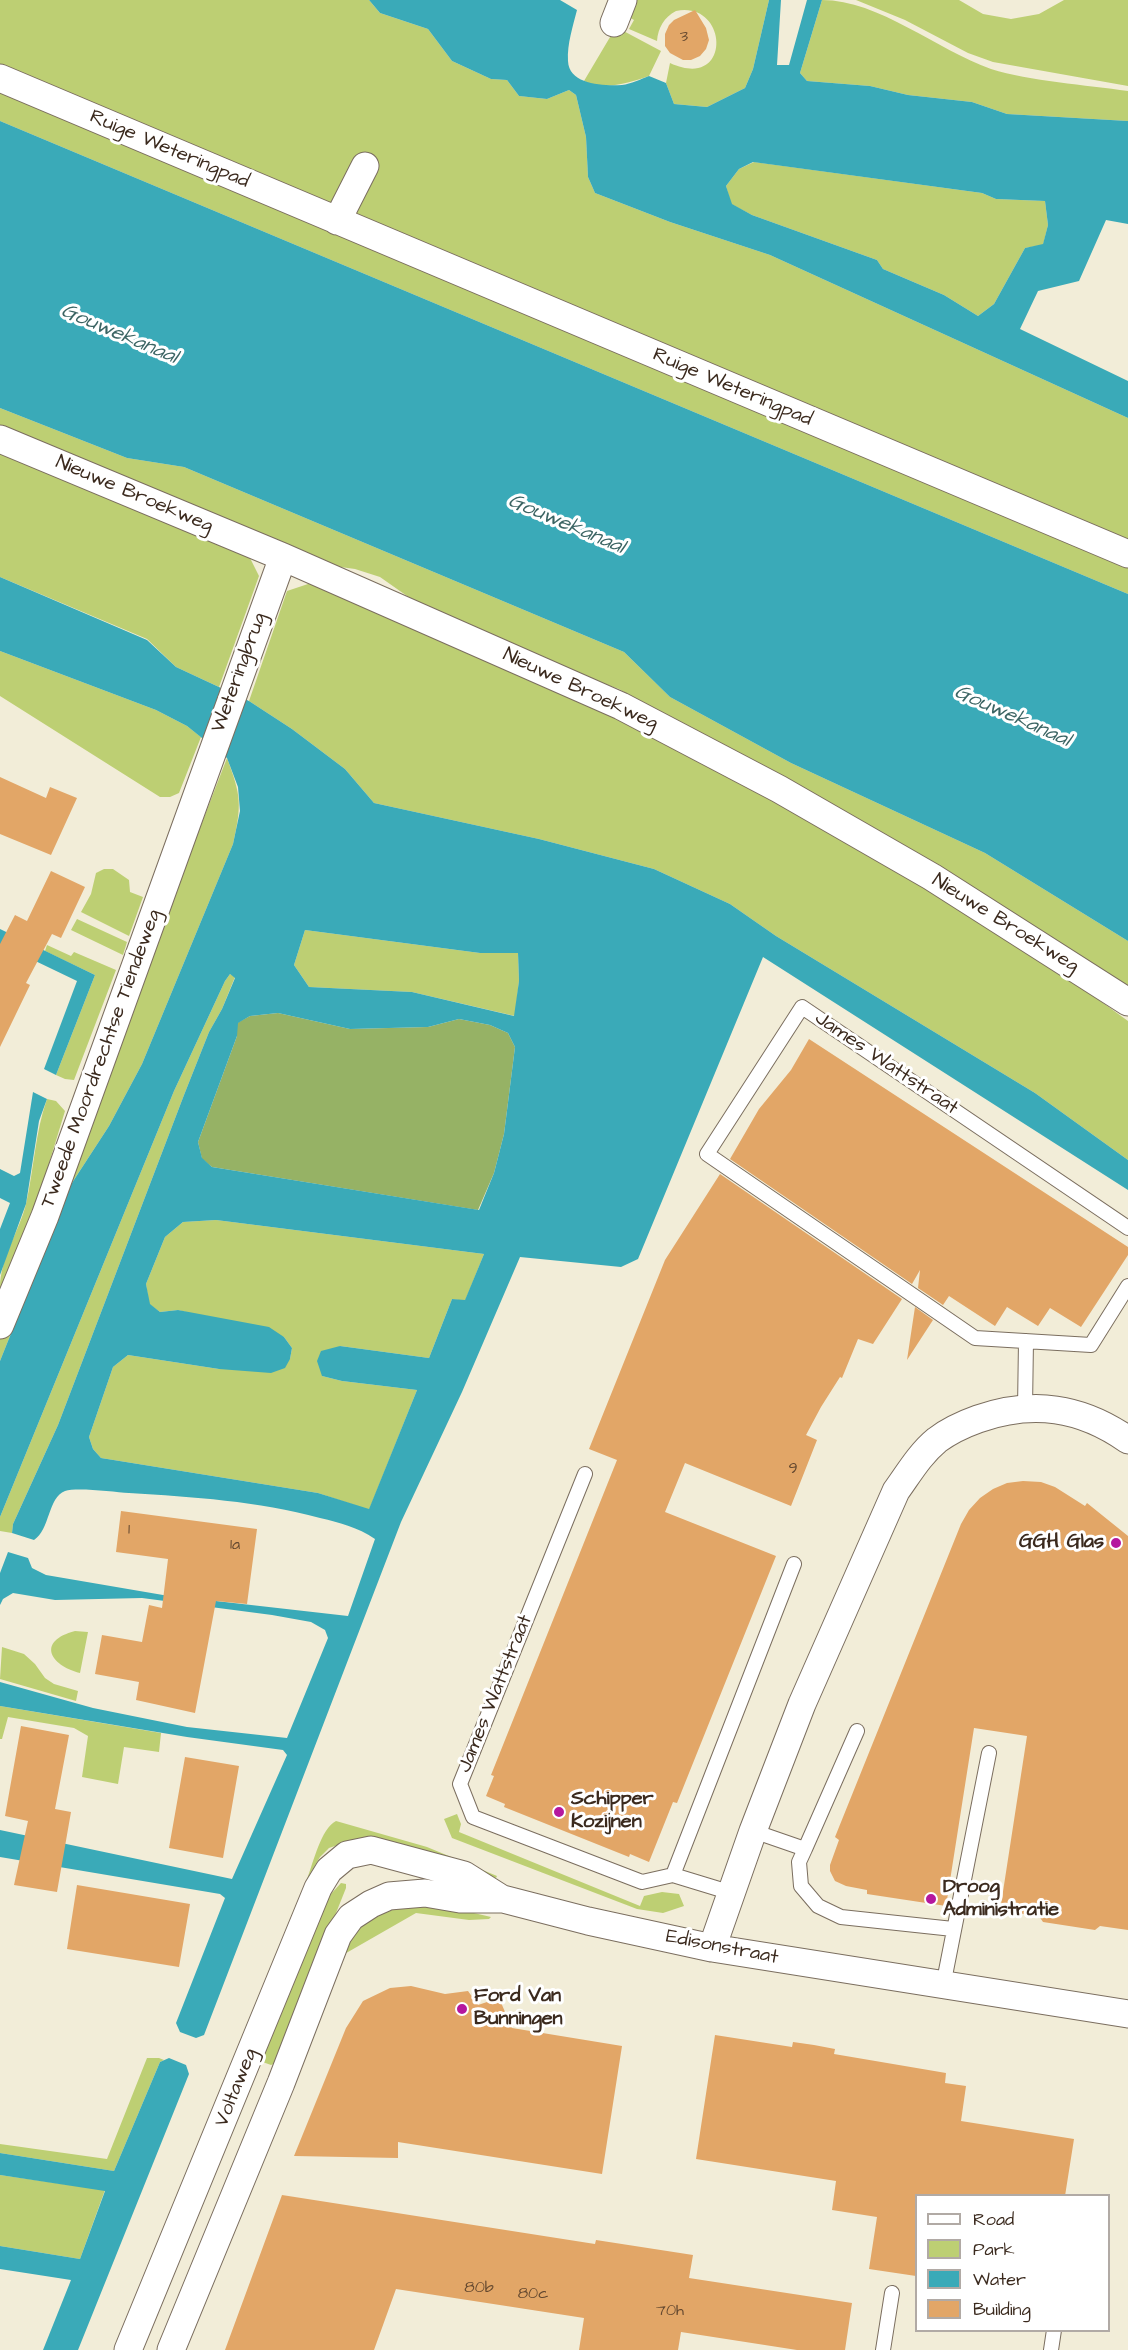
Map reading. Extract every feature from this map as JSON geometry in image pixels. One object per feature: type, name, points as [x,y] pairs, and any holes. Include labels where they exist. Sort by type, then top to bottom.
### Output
[{"type":"street","name":"Ruige Weteringpad","points":[[0,78],[1128,554]]},
{"type":"street","points":[[337,221],[365,166]]},
{"type":"street","name":"Nieuwe Broekweg","points":[[0,439],[283,557],[621,706],[778,789],[932,877],[1128,1002]]},
{"type":"street","name":"Weteringbrug","points":[[198,790],[283,557]]},
{"type":"street","name":"Tweede Moordrechtse Tiendeweg","points":[[0,1325],[45,1216],[198,790]]},
{"type":"street","points":[[712,1948],[753,1831],[802,1704],[896,1491],[916,1462],[938,1440],[963,1425],[996,1413],[1025,1408],[1057,1409],[1087,1417],[1128,1440]]},
{"type":"street","name":"Edisonstraat","points":[[370,1850],[464,1875],[503,1899]]},
{"type":"street","name":"Voltaweg","points":[[128,2350],[318,1888],[329,1870],[347,1855],[370,1850]]},
{"type":"street","name":"Edisonstraat","points":[[371,1904],[388,1896],[408,1893],[425,1893],[460,1899],[503,1899],[588,1921],[712,1948],[1128,2014]]},
{"type":"street","name":"Voltaweg","points":[[171,2350],[281,2083],[338,1935],[351,1917],[371,1904]]},
{"type":"lane","name":"James Wattstraat","points":[[1128,1228],[802,1007],[707,1154],[975,1338],[1091,1345],[1128,1286]]},
{"type":"lane","points":[[1025,1408],[1026,1341]]},
{"type":"lane","name":"James Wattstraat","points":[[585,1474],[460,1784],[473,1817],[642,1882],[673,1875],[732,1893]]},
{"type":"lane","points":[[673,1875],[794,1564]]},
{"type":"lane","points":[[857,1731],[800,1862],[801,1886],[818,1906],[841,1917],[953,1929]]},
{"type":"lane","points":[[943,1986],[989,1753]]},
{"type":"lane","points":[[753,1831],[805,1849]]},
{"type":"lane","points":[[883,2350],[892,2293]]},
{"type":"lane","points":[[1052,2350],[1054,2332]]},
{"type":"green space","points":[[0,0],[369,0],[380,13],[428,29],[452,61],[491,79],[507,80],[519,96],[547,99],[569,90],[576,95],[586,137],[588,177],[595,193],[670,222],[770,255],[1128,418],[1128,594],[0,121]]},
{"type":"green space","points":[[635,0],[769,0],[753,69],[745,88],[707,107],[674,104],[666,83],[670,63],[691,69],[705,66],[714,56],[716,44],[714,30],[706,19],[694,11],[676,11],[662,23],[657,41],[629,29],[634,20],[627,16]]},
{"type":"green space","points":[[822,0],[843,2],[865,8],[991,69],[1040,80],[1128,91],[1128,121],[1007,114],[972,102],[908,95],[870,86],[807,81],[800,73]]},
{"type":"green space","points":[[856,0],[959,0],[983,14],[1011,19],[1039,14],[1064,0],[1128,0],[1128,86],[993,62],[968,53],[905,20]]},
{"type":"green space","points":[[616,27],[661,51],[649,76],[608,86],[584,81]]},
{"type":"green space","points":[[754,162],[982,193],[996,199],[1045,201],[1048,225],[1043,245],[1025,248],[994,304],[978,316],[944,295],[883,269],[877,260],[752,215],[731,204],[726,186],[739,169]]},
{"type":"green space","points":[[0,408],[127,458],[184,467],[624,652],[670,697],[791,763],[985,853],[1128,941],[1128,993],[619,689],[560,668],[417,603],[380,577],[355,569],[326,565],[0,429]]},
{"type":"green space","points":[[0,450],[250,558],[259,576],[219,687],[176,667],[147,639],[0,577]]},
{"type":"green space","points":[[311,583],[577,696],[828,827],[1063,974],[1128,1021],[1128,1160],[1035,1093],[776,936],[730,904],[654,869],[539,839],[374,803],[345,769],[292,729],[249,701],[287,591]]},
{"type":"green space","points":[[0,651],[156,710],[187,726],[201,737],[179,793],[170,797],[160,797],[0,696]]},
{"type":"green space","points":[[227,758],[239,800],[233,844],[142,1064],[109,1126],[70,1186],[0,1361],[0,1338]]},
{"type":"green space","points":[[104,869],[113,869],[129,880],[130,892],[143,897],[129,936],[81,912],[91,894],[96,873]]},
{"type":"green space","points":[[77,919],[127,942],[123,955],[71,930]]},
{"type":"green space","points":[[305,930],[480,953],[518,953],[519,981],[515,1016],[412,992],[309,987],[294,965]]},
{"type":"green space","points":[[47,945],[71,956],[74,952],[116,970],[74,1080],[56,1075],[95,975],[45,951]]},
{"type":"green space","points":[[230,974],[235,977],[222,1009],[209,1032],[184,1095],[58,1425],[13,1524],[12,1533],[0,1531],[0,1517],[174,1091]]},
{"type":"green space","points":[[278,1013],[350,1029],[428,1027],[459,1019],[490,1025],[508,1033],[515,1047],[504,1134],[494,1173],[478,1210],[212,1167],[202,1159],[198,1142],[237,1036],[237,1023],[250,1016]]},
{"type":"green space","points":[[47,1099],[56,1101],[65,1111],[40,1193],[3,1288],[0,1288],[6,1256],[26,1204]]},
{"type":"green space","points":[[216,1220],[484,1254],[465,1301],[452,1299],[429,1358],[340,1346],[322,1376],[342,1381],[417,1390],[369,1510],[318,1493],[101,1458],[93,1449],[89,1437],[113,1367],[128,1355],[219,1369],[290,1359],[292,1348],[284,1337],[178,1310],[160,1312],[149,1304],[146,1284],[165,1237],[183,1222]]},
{"type":"green space","points":[[75,1631],[88,1632],[80,1673],[61,1664],[52,1653],[55,1641]]},
{"type":"green space","points":[[2,1647],[24,1654],[45,1678],[54,1684],[78,1691],[76,1701],[0,1679]]},
{"type":"green space","points":[[0,1706],[161,1733],[159,1752],[124,1747],[118,1784],[82,1777],[88,1736],[74,1728],[8,1717],[2,1739],[0,1739]]},
{"type":"green space","points":[[457,1814],[461,1824],[459,1832],[640,1906],[644,1896],[662,1892],[679,1894],[684,1906],[663,1913],[637,1909],[452,1838],[444,1819]]},
{"type":"green space","points":[[336,1821],[427,1847],[497,1876],[496,1878],[376,1842],[353,1840],[329,1848],[320,1857],[307,1879],[322,1838]]},
{"type":"green space","points":[[341,1883],[346,1884],[346,1888],[276,2063],[271,2065],[257,2060],[330,1895]]},
{"type":"green space","points":[[444,1906],[491,1917],[469,1920],[416,1913],[341,1956],[357,1926],[389,1907]]},
{"type":"green space","points":[[147,2058],[164,2060],[160,2062],[114,2171],[0,2153],[0,2144],[107,2159]]},
{"type":"green space","points":[[0,2175],[105,2190],[80,2259],[0,2246]]},
{"type":"water","points":[[369,0],[560,0],[577,10],[568,55],[570,69],[574,75],[597,84],[615,85],[629,84],[649,76],[666,83],[674,104],[707,107],[745,88],[753,69],[769,0],[781,0],[777,65],[789,65],[807,0],[822,0],[800,73],[807,81],[870,86],[908,95],[972,102],[1007,114],[1128,121],[1128,224],[1106,220],[1079,281],[1038,291],[1020,329],[1128,381],[1128,418],[770,255],[670,222],[595,193],[588,177],[586,137],[576,95],[569,90],[547,99],[519,96],[507,80],[491,79],[452,61],[428,29],[380,13]],"holes":[[[753,162],[982,193],[996,199],[1045,201],[1048,225],[1043,244],[1025,248],[994,304],[978,316],[944,295],[883,269],[877,260],[752,215],[732,204],[726,186],[739,169]]]},
{"type":"water","name":"Gouwekanaal","points":[[0,121],[1128,594],[1128,941],[985,853],[791,763],[670,697],[624,652],[184,467],[127,458],[0,408]]},
{"type":"water","points":[[0,577],[147,640],[176,667],[249,701],[292,729],[345,769],[374,803],[539,839],[654,869],[730,904],[776,936],[1035,1093],[1128,1160],[1128,1190],[763,957],[638,1259],[621,1267],[520,1257],[462,1392],[401,1522],[204,2035],[196,2038],[180,2032],[176,2023],[225,1898],[220,1894],[0,1857],[0,1830],[232,1879],[287,1755],[283,1750],[187,1737],[0,1706],[0,1682],[93,1708],[187,1727],[287,1738],[328,1638],[325,1630],[311,1622],[272,1615],[142,1598],[55,1600],[13,1593],[3,1599],[0,1605],[0,1573],[8,1552],[28,1558],[32,1568],[46,1575],[163,1595],[348,1616],[375,1539],[362,1531],[342,1524],[273,1507],[201,1498],[87,1490],[71,1490],[59,1494],[43,1529],[34,1540],[12,1533],[13,1524],[58,1425],[209,1032],[235,978],[230,974],[174,1091],[0,1517],[0,1361],[70,1186],[109,1126],[142,1064],[233,844],[240,811],[238,787],[227,758],[187,726],[156,710],[0,651]],"holes":[[[305,930],[480,953],[518,953],[519,981],[514,1016],[412,992],[309,987],[294,965]],[[278,1013],[350,1029],[428,1027],[459,1019],[490,1025],[508,1033],[515,1047],[504,1134],[494,1173],[479,1210],[212,1167],[202,1158],[198,1142],[237,1036],[238,1023],[250,1016]],[[216,1220],[484,1254],[465,1300],[452,1299],[429,1358],[340,1346],[321,1351],[317,1361],[322,1376],[342,1381],[417,1390],[369,1509],[318,1493],[101,1458],[93,1449],[89,1437],[113,1367],[128,1355],[219,1369],[271,1373],[285,1368],[290,1359],[292,1348],[284,1337],[269,1327],[178,1310],[160,1312],[150,1304],[146,1284],[165,1237],[183,1222]]]},
{"type":"water","points":[[0,929],[95,975],[56,1075],[44,1069],[77,981],[0,944]]},
{"type":"water","points":[[33,1092],[47,1099],[39,1121],[26,1204],[0,1275],[0,1229],[10,1203],[0,1198],[0,1169],[14,1176],[20,1173]]},
{"type":"water","points":[[169,2058],[186,2065],[189,2074],[78,2350],[43,2350],[71,2280],[0,2269],[0,2246],[80,2259],[105,2191],[0,2175],[0,2153],[114,2171],[160,2062]]},
{"type":"building","points":[[695,10],[706,28],[709,40],[700,56],[691,60],[683,60],[670,53],[665,46],[665,34],[674,20]]},
{"type":"building","points":[[0,777],[46,798],[50,787],[77,798],[51,855],[0,834]]},
{"type":"building","points":[[51,871],[85,887],[61,938],[52,934],[26,983],[30,985],[0,1047],[0,944],[15,915],[27,921]]},
{"type":"building","points":[[809,1039],[1128,1247],[1128,1255],[1081,1327],[1050,1308],[1038,1326],[1007,1307],[995,1326],[949,1296],[943,1305],[918,1288],[920,1270],[912,1284],[730,1159],[759,1109],[791,1070]]},
{"type":"building","points":[[720,1174],[902,1299],[873,1344],[858,1339],[842,1378],[840,1377],[821,1407],[806,1435],[817,1440],[791,1506],[685,1463],[665,1512],[776,1556],[677,1803],[673,1802],[649,1862],[630,1854],[629,1857],[504,1807],[505,1804],[486,1796],[494,1776],[491,1775],[617,1460],[589,1449],[665,1260]]},
{"type":"building","points":[[915,1307],[933,1320],[907,1360]]},
{"type":"building","points":[[1041,1482],[1055,1487],[1085,1506],[1087,1503],[1128,1536],[1128,1930],[1100,1926],[1095,1930],[1043,1922],[1039,1916],[1000,1911],[1027,1736],[974,1728],[946,1906],[867,1894],[867,1890],[846,1886],[835,1881],[830,1871],[839,1840],[835,1837],[961,1524],[969,1510],[980,1498],[1007,1483]]},
{"type":"building","points":[[121,1511],[257,1529],[247,1604],[216,1601],[195,1713],[136,1700],[139,1682],[95,1674],[102,1635],[142,1642],[149,1605],[162,1608],[168,1559],[116,1552]]},
{"type":"building","points":[[21,1726],[69,1735],[55,1809],[71,1812],[57,1892],[14,1885],[28,1821],[5,1816]]},
{"type":"building","points":[[185,1757],[239,1766],[223,1858],[169,1848]]},
{"type":"building","points":[[77,1885],[190,1904],[179,1967],[67,1949]]},
{"type":"building","points":[[411,1986],[445,1994],[468,1991],[478,2005],[499,1998],[512,2028],[622,2046],[602,2174],[398,2142],[398,2158],[294,2156],[346,2028],[363,2001],[390,1988]]},
{"type":"building","points":[[715,2035],[792,2047],[793,2042],[814,2045],[835,2049],[834,2054],[946,2073],[945,2083],[966,2086],[961,2121],[1074,2139],[1065,2194],[915,2194],[915,2276],[869,2269],[877,2217],[832,2210],[836,2181],[696,2159]]},
{"type":"building","points":[[282,2195],[595,2244],[596,2240],[693,2255],[689,2278],[852,2303],[845,2350],[797,2350],[681,2332],[678,2350],[579,2350],[584,2318],[396,2289],[374,2350],[225,2350]]},
{"type":"place","name":"GGH Glas","points":[[1116,1543]]},
{"type":"place","name":"Schipper Kozijnen","points":[[559,1812]]},
{"type":"place","name":"Droog Administratie","points":[[931,1899]]},
{"type":"place","name":"Ford Van Bunningen","points":[[462,2009]]}]
